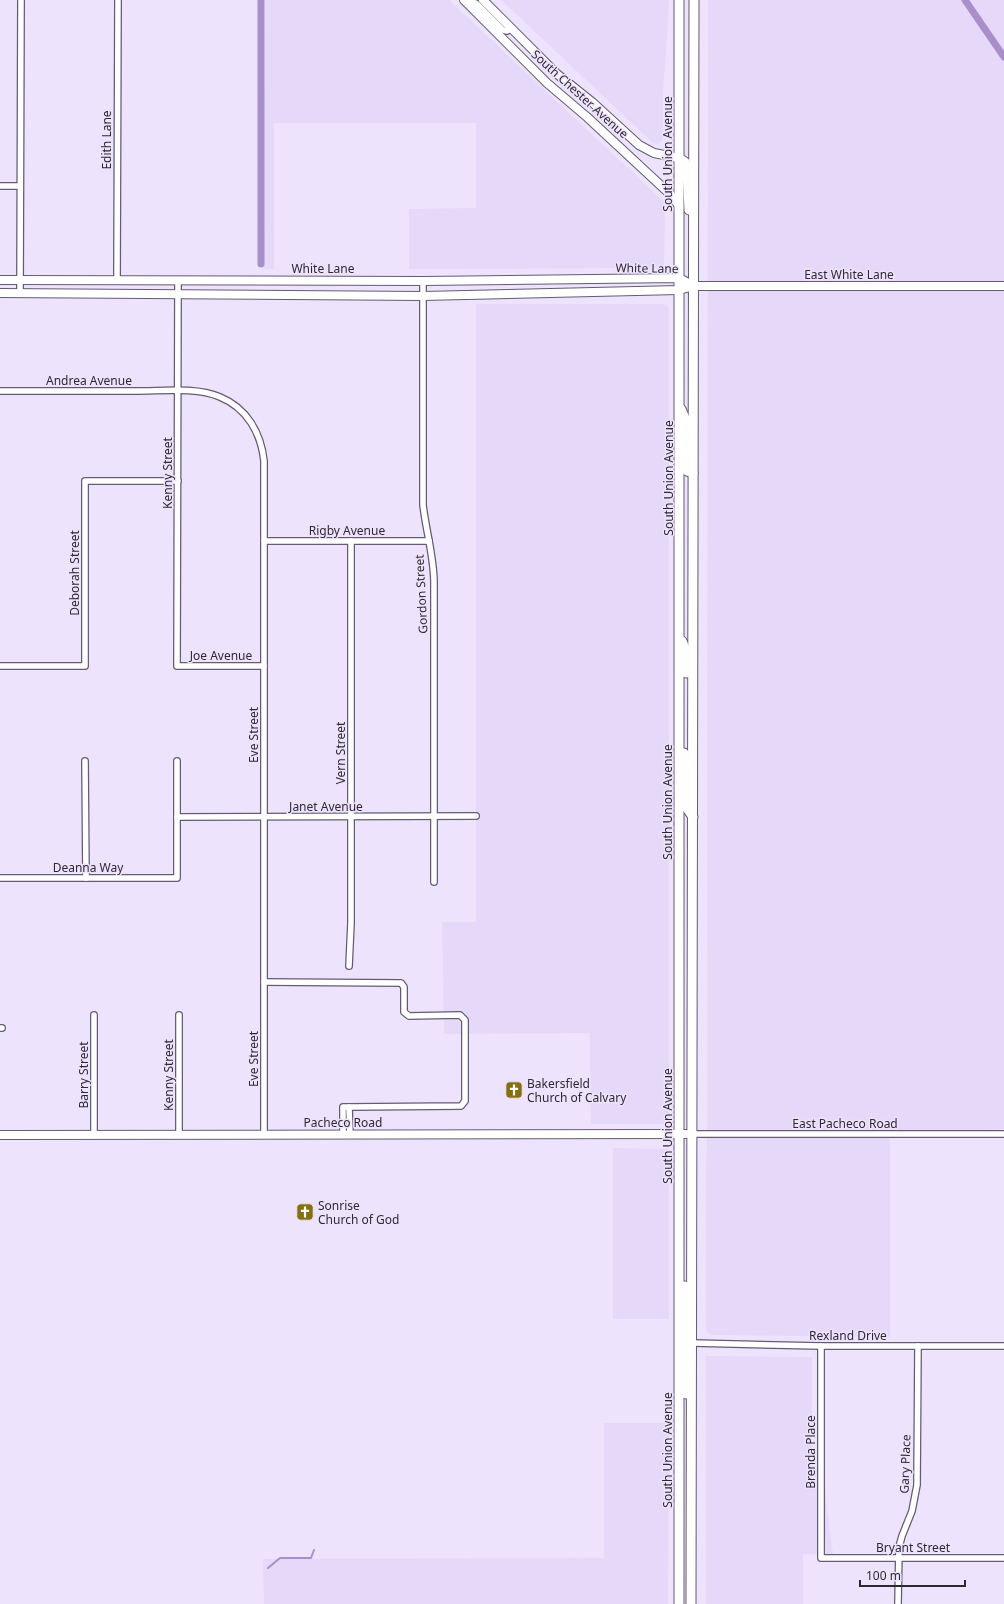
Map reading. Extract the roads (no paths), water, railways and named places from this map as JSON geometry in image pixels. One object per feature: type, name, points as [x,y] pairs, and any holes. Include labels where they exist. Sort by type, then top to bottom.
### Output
[{"type":"main road","name":"South Chester Avenue","points":[[464,0],[547,83],[600,128],[671,196],[679,206]]},
{"type":"main road","name":"South Chester Avenue","points":[[483,0],[557,74],[592,102],[638,145],[654,153],[679,158]]},
{"type":"main road","name":"South Union Avenue","points":[[679,0],[680,753],[686,1134],[692,1343],[692,1604]]},
{"type":"main road","name":"South Union Avenue","points":[[678,1604],[679,1257],[686,1134],[693,817],[694,226],[692,2]]},
{"type":"main road","points":[[679,158],[685,162],[686,165],[689,214],[694,226]]},
{"type":"main road","name":"White Lane","points":[[0,280],[423,281],[679,278],[694,286]]},
{"type":"main road","name":"White Lane","points":[[0,293],[20,292],[178,295],[238,293],[423,296],[679,290],[694,286]]},
{"type":"main road","name":"East White Lane","points":[[694,286],[1004,286]]},
{"type":"main road","points":[[680,406],[687,423],[686,468],[687,471],[693,473]]},
{"type":"main road","points":[[680,522],[683,522],[686,525],[686,578],[693,589]]},
{"type":"main road","points":[[680,636],[686,651],[686,699],[689,704],[693,702]]},
{"type":"main road","points":[[680,753],[684,753],[686,756],[686,807],[693,817]]},
{"type":"main road","name":"Pacheco Road","points":[[0,1135],[686,1134]]},
{"type":"main road","points":[[679,1257],[685,1277],[686,1337],[688,1341],[692,1343]]},
{"type":"main road","points":[[679,1338],[682,1340],[685,1349],[686,1405],[692,1425]]},
{"type":"main road","points":[[679,1580],[684,1604]]},
{"type":"street","points":[[20,292],[21,0]]},
{"type":"street","name":"Edith Lane","points":[[117,280],[118,0]]},
{"type":"street","points":[[470,0],[477,4],[503,30],[507,32],[512,29]]},
{"type":"street","points":[[0,186],[20,186]]},
{"type":"street","name":"Kenny Street","points":[[177,666],[178,280]]},
{"type":"street","name":"Gordon Street","points":[[423,281],[423,505],[432,555],[434,583],[434,882]]},
{"type":"street","name":"Andrea Avenue","points":[[0,391],[178,391]]},
{"type":"street","name":"Eve Street","points":[[178,391],[210,393],[229,401],[243,412],[256,431],[263,450],[264,1135]]},
{"type":"street","name":"Deborah Street","points":[[0,666],[85,666],[85,481],[178,481]]},
{"type":"street","name":"Rigby Avenue","points":[[264,541],[429,541]]},
{"type":"street","name":"Vern Street","points":[[349,966],[351,922],[351,541]]},
{"type":"street","name":"Joe Avenue","points":[[177,666],[264,666]]},
{"type":"street","points":[[85,761],[86,878]]},
{"type":"street","points":[[177,761],[177,817]]},
{"type":"street","name":"Janet Avenue","points":[[177,817],[476,816]]},
{"type":"street","name":"Deanna Way","points":[[0,878],[177,878],[177,817]]},
{"type":"street","points":[[264,982],[401,983],[404,987],[404,1012],[409,1016],[460,1015],[465,1020],[465,1101],[461,1106],[350,1107],[346,1134]]},
{"type":"street","name":"Barry Street","points":[[94,1015],[94,1135]]},
{"type":"street","name":"Kenny Street","points":[[179,1015],[179,1135]]},
{"type":"street","name":"East Pacheco Road","points":[[686,1134],[1004,1134]]},
{"type":"street","name":"Rexland Drive","points":[[692,1343],[821,1346],[1004,1346]]},
{"type":"street","name":"Brenda Place","points":[[821,1346],[821,1558]]},
{"type":"street","name":"Gary Place","points":[[898,1604],[898,1558],[900,1541],[912,1511],[917,1485],[918,1346]]},
{"type":"street","name":"Bryant Street","points":[[821,1558],[1004,1558]]},
{"type":"waterway","points":[[261,0],[261,264]]},
{"type":"waterway","points":[[965,0],[1004,57]]},
{"type":"waterway","points":[[268,1568],[280,1558],[311,1558],[314,1550]]},
{"type":"place","name":"Bakersfield Church of Calvary","points":[[514,1090]]},
{"type":"place","name":"Sonrise Church of God","points":[[305,1212]]}]
